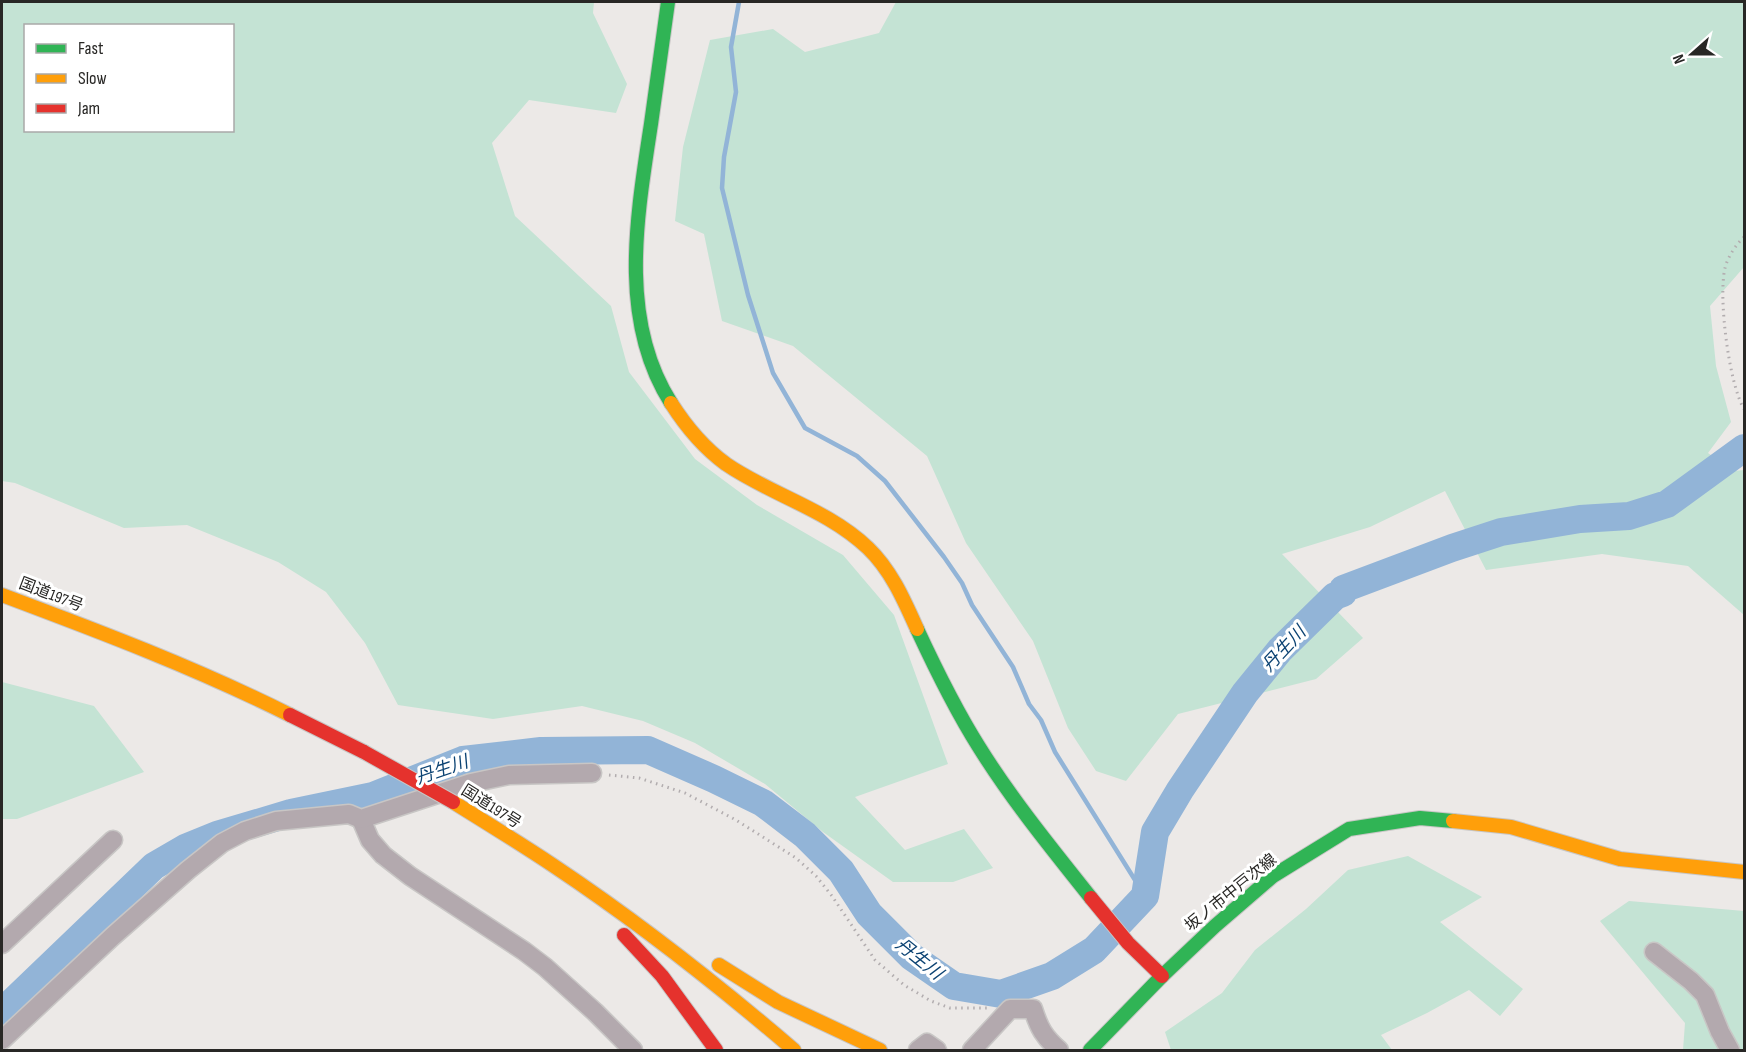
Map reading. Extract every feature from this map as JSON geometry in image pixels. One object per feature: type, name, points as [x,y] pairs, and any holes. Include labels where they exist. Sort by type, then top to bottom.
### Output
[{"type":"main road","points":[[669,2],[642,184],[635,258],[639,326],[648,358],[660,387],[687,427],[717,457],[748,477],[830,520],[858,540],[881,561],[899,590],[955,706],[983,756],[1012,798],[1099,908],[1129,944],[1162,976]]},
{"type":"main road","name":"国道197号","points":[[2,595],[126,641],[246,693],[364,752],[453,802],[568,875],[652,936],[794,1050]]},
{"type":"main road","points":[[453,802],[560,879],[613,924],[669,984],[716,1050]]},
{"type":"main road","name":"坂ノ市中戸次線","points":[[1090,1050],[1162,976],[1273,876],[1349,829],[1420,818],[1511,827],[1620,859],[1744,872]]},
{"type":"main road","points":[[568,875],[684,943]]},
{"type":"main road","points":[[703,955],[778,1002],[880,1050]]},
{"type":"street","points":[[360,819],[471,783],[509,775],[592,772]]},
{"type":"street","points":[[2,1040],[113,936],[222,843],[245,831],[276,821],[349,814],[360,819],[370,840],[383,855],[410,876],[538,962],[595,1012],[633,1050]]},
{"type":"street","points":[[2,944],[113,840]]},
{"type":"street","points":[[1654,952],[1705,995],[1719,1032],[1730,1050]]},
{"type":"street","points":[[972,1050],[1010,1009],[1033,1009],[1040,1029],[1048,1041],[1059,1050]]},
{"type":"street","points":[[918,1050],[927,1043],[937,1050]]},
{"type":"path","points":[[1744,237],[1735,247],[1725,267],[1723,294],[1726,339],[1732,377],[1744,409]]},
{"type":"path","points":[[592,772],[639,778],[684,793],[736,820],[796,858],[816,876],[832,896],[875,960],[904,985],[931,1001],[950,1008],[1010,1009]]},
{"type":"green space","points":[[2,2],[594,2],[593,13],[627,84],[616,113],[529,100],[492,143],[515,216],[611,306],[629,372],[695,459],[757,505],[843,555],[894,615],[948,764],[855,797],[905,850],[964,829],[993,868],[953,882],[893,882],[823,832],[765,784],[695,743],[643,721],[582,706],[493,719],[398,705],[365,643],[326,592],[278,562],[187,525],[124,528],[15,483],[2,481]]},
{"type":"green space","points":[[896,2],[1744,2],[1744,267],[1710,306],[1716,366],[1731,422],[1708,453],[1734,471],[1744,470],[1744,615],[1688,566],[1602,554],[1486,570],[1445,491],[1370,527],[1282,554],[1363,638],[1316,679],[1178,714],[1126,781],[1096,771],[1068,728],[1033,641],[966,543],[927,456],[793,346],[722,321],[704,234],[675,221],[683,147],[710,40],[773,29],[805,52],[879,33]]},
{"type":"green space","points":[[2,682],[94,706],[144,772],[17,819],[2,819]]},
{"type":"green space","points":[[1408,856],[1482,897],[1440,922],[1523,989],[1500,1016],[1469,990],[1381,1035],[1392,1050],[1171,1050],[1165,1032],[1222,993],[1255,950],[1306,909],[1348,870]]},
{"type":"green space","points":[[1629,901],[1744,911],[1744,1050],[1683,1050],[1685,1023],[1600,921]]},
{"type":"waterway","points":[[739,2],[731,47],[736,92],[724,157],[722,188],[748,295],[773,373],[805,428],[857,456],[885,481],[944,557],[1013,667],[1029,704],[1041,720],[1055,752],[1145,896]]},
{"type":"waterway","name":"丹生川","points":[[2,1012],[154,866],[185,848],[217,835],[291,813],[373,796],[463,760],[541,751],[648,750],[763,803],[805,835],[841,871],[869,914],[912,957],[954,986],[1001,994],[1052,976],[1094,950],[1145,896],[1155,832],[1180,790],[1245,693],[1280,650],[1335,596],[1343,593],[1343,589],[1501,532],[1580,519],[1629,516],[1667,504],[1744,448]]},
{"type":"traffic: fast","points":[[668,2],[641,195],[636,267],[638,303],[644,337],[654,371],[671,403]]},
{"type":"traffic: fast","points":[[917,629],[970,733],[1005,786],[1091,898]]},
{"type":"traffic: fast","points":[[1090,1050],[1162,976],[1273,876],[1349,829],[1420,818],[1453,821]]},
{"type":"traffic: slow","points":[[671,403],[696,436],[726,464],[761,485],[817,512],[852,534],[868,548],[890,576],[917,629]]},
{"type":"traffic: slow","points":[[2,595],[184,666],[290,715]]},
{"type":"traffic: slow","points":[[453,802],[542,858],[647,931],[794,1050]]},
{"type":"traffic: slow","points":[[1453,821],[1511,827],[1620,859],[1744,872]]},
{"type":"traffic: slow","points":[[719,965],[778,1002],[880,1050]]},
{"type":"traffic: jam","points":[[290,715],[364,752]]},
{"type":"traffic: jam","points":[[364,752],[453,802]]},
{"type":"traffic: jam","points":[[1091,898],[1128,943],[1162,976]]},
{"type":"traffic: jam","points":[[624,935],[662,976],[716,1050]]}]
